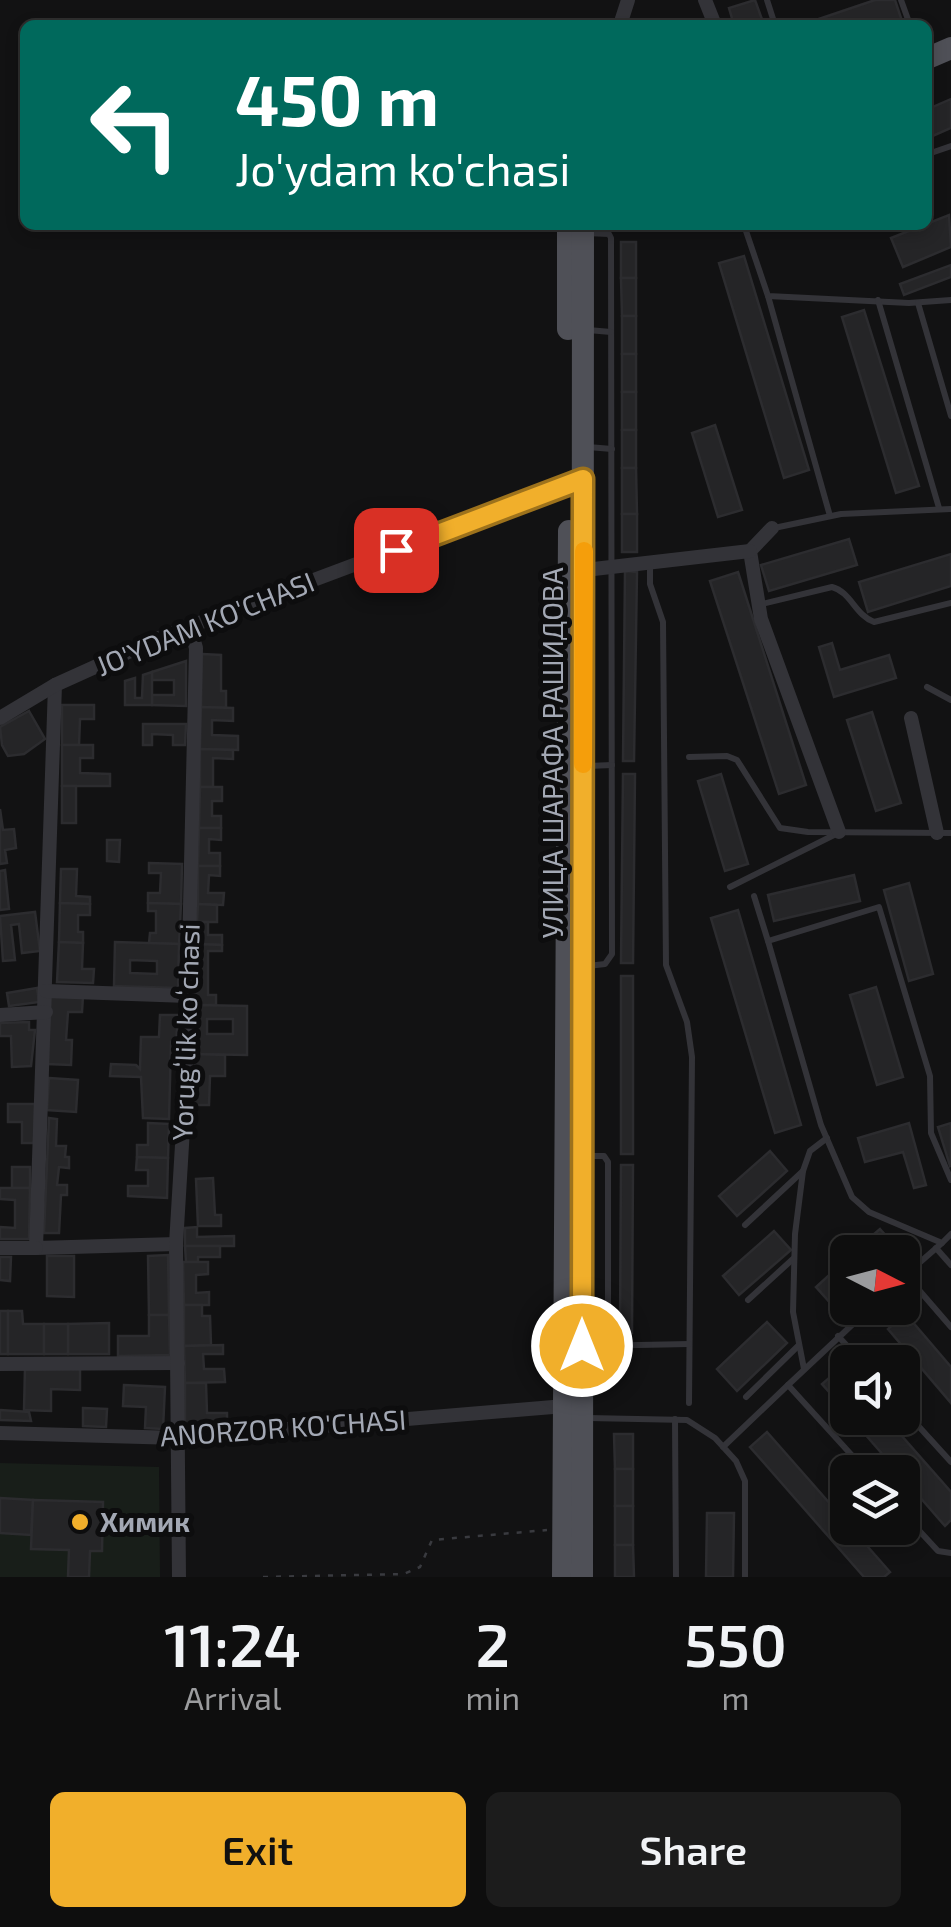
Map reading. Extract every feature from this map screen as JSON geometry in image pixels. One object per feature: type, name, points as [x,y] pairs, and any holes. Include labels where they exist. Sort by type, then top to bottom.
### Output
[{"type":"main road","name":"УЛИЦА ШАРАФА РАШИДОВА","points":[[578,230],[584,330],[583,447],[576,481],[585,570],[576,977],[582,1346],[573,1412],[582,1577]]},
{"type":"main road","points":[[563,1577],[573,1412],[578,230]]},
{"type":"street","name":"JO'YDAM KO'CHASI","points":[[0,718],[56,685],[190,627],[576,481]]},
{"type":"street","points":[[585,570],[750,551],[772,528]]},
{"type":"street","points":[[750,551],[758,605],[839,832]]},
{"type":"street","name":"Yorugʻlik koʻchasi","points":[[179,1577],[176,1244],[188,996],[196,648],[190,627]]},
{"type":"street","points":[[36,1248],[56,685]]},
{"type":"street","points":[[911,718],[944,833]]},
{"type":"street","points":[[46,991],[188,996]]},
{"type":"street","points":[[0,1016],[46,1012]]},
{"type":"street","points":[[0,1248],[176,1244]]},
{"type":"street","points":[[0,1364],[178,1362]]},
{"type":"street","name":"ANORZOR KO'CHASI","points":[[0,1433],[178,1438],[573,1412]]},
{"type":"lane","points":[[576,977],[605,964],[612,954],[611,238],[609,234],[588,230]]},
{"type":"lane","points":[[746,230],[830,516]]},
{"type":"lane","points":[[767,292],[768,296],[951,300]]},
{"type":"lane","points":[[878,300],[939,508]]},
{"type":"lane","points":[[918,302],[951,416]]},
{"type":"lane","points":[[584,330],[612,332]]},
{"type":"lane","points":[[583,447],[612,448]]},
{"type":"lane","points":[[772,528],[830,516],[951,509]]},
{"type":"lane","points":[[650,561],[650,584],[663,622],[666,965],[687,1022],[692,1057],[689,1403]]},
{"type":"lane","points":[[758,605],[832,587],[842,590],[864,618],[874,622],[951,604]]},
{"type":"lane","points":[[927,687],[951,700]]},
{"type":"lane","points":[[689,756],[727,756],[737,760],[780,828],[944,833]]},
{"type":"lane","points":[[583,766],[612,765]]},
{"type":"lane","points":[[730,887],[839,832]]},
{"type":"lane","points":[[754,896],[826,1138],[852,1198],[869,1212],[939,1246],[951,1265]]},
{"type":"lane","points":[[768,941],[879,907],[930,1076],[931,1133],[951,1180]]},
{"type":"lane","points":[[804,1368],[793,1312],[794,1258],[803,1171],[810,1151],[826,1138]]},
{"type":"lane","points":[[581,1156],[604,1156],[608,1162],[608,1310]]},
{"type":"lane","points":[[745,1225],[803,1171]]},
{"type":"lane","points":[[920,1263],[951,1234]]},
{"type":"lane","points":[[748,1300],[794,1258]]},
{"type":"lane","points":[[920,1294],[951,1326]]},
{"type":"lane","points":[[723,1447],[851,1325]]},
{"type":"lane","points":[[838,1336],[846,1345]]},
{"type":"lane","points":[[582,1346],[689,1344]]},
{"type":"lane","points":[[746,1397],[799,1345]]},
{"type":"lane","points":[[788,1385],[852,1455]]},
{"type":"lane","points":[[573,1412],[687,1420],[723,1447],[736,1461],[745,1481],[745,1577]]},
{"type":"lane","points":[[675,1419],[676,1577]]},
{"type":"lane","points":[[920,1428],[951,1462]]},
{"type":"lane","points":[[920,1532],[938,1551],[951,1553]]},
{"type":"path","points":[[264,1577],[404,1574],[420,1567],[432,1540],[563,1529]]},
{"type":"shaded area","name":"Химик","points":[[0,1463],[159,1467],[160,1577],[0,1577]]},
{"type":"building","points":[[755,0],[762,20],[733,20],[729,8]]},
{"type":"building","points":[[875,0],[895,0],[902,20],[816,20]]},
{"type":"building","points":[[951,99],[951,128],[932,136],[932,107]]},
{"type":"building","points":[[949,215],[951,247],[903,267],[891,238],[911,230],[932,230],[932,222]]},
{"type":"building","points":[[621,242],[636,242],[636,278],[621,278]]},
{"type":"building","points":[[744,256],[809,470],[784,478],[719,263]]},
{"type":"building","points":[[951,265],[951,277],[904,295],[900,284]]},
{"type":"building","points":[[621,278],[636,278],[636,316],[622,316]]},
{"type":"building","points":[[864,310],[919,486],[896,493],[842,317]]},
{"type":"building","points":[[622,316],[636,316],[636,354],[622,354]]},
{"type":"building","points":[[622,354],[636,354],[636,392],[622,392]]},
{"type":"building","points":[[622,392],[636,392],[636,430],[622,430]]},
{"type":"building","points":[[715,425],[742,510],[718,517],[692,433]]},
{"type":"building","points":[[622,430],[636,430],[636,468],[622,468]]},
{"type":"building","points":[[622,468],[636,468],[637,514],[622,514]]},
{"type":"building","points":[[622,514],[637,514],[637,552],[622,552]]},
{"type":"building","points":[[849,539],[857,565],[769,591],[761,565]]},
{"type":"building","points":[[951,554],[951,586],[868,612],[859,582]]},
{"type":"building","points":[[625,571],[637,572],[634,761],[623,761]]},
{"type":"building","points":[[738,572],[806,785],[779,794],[710,581]]},
{"type":"building","points":[[832,643],[840,670],[889,655],[896,678],[834,697],[819,647]]},
{"type":"building","points":[[202,654],[221,655],[221,691],[226,691],[226,708],[201,707]]},
{"type":"building","points":[[186,661],[186,706],[152,705],[152,695],[174,695],[174,680],[152,680],[152,672]]},
{"type":"building","points":[[152,672],[152,705],[125,705],[125,681],[135,678],[135,698],[142,698],[143,675]]},
{"type":"building","points":[[62,705],[94,705],[94,719],[80,719],[79,745],[62,745]]},
{"type":"building","points":[[201,707],[233,708],[233,721],[212,720],[212,735],[238,736],[238,750],[200,749]]},
{"type":"building","points":[[29,711],[45,739],[24,754],[8,756],[0,727]]},
{"type":"building","points":[[872,712],[901,803],[876,811],[847,720]]},
{"type":"building","points":[[143,724],[186,724],[185,745],[173,745],[173,735],[152,734],[152,745],[143,745]]},
{"type":"building","points":[[62,745],[93,745],[93,758],[80,758],[80,773],[110,774],[110,786],[62,786]]},
{"type":"building","points":[[200,749],[233,750],[233,759],[213,758],[213,787],[200,787]]},
{"type":"building","points":[[623,774],[635,774],[633,963],[621,963]]},
{"type":"building","points":[[721,774],[748,864],[725,871],[698,781]]},
{"type":"building","points":[[62,786],[76,786],[76,823],[62,823]]},
{"type":"building","points":[[200,787],[222,787],[222,801],[212,801],[212,816],[221,816],[221,828],[199,828]]},
{"type":"building","points":[[0,809],[3,830],[14,829],[16,848],[5,850],[7,863],[0,864]]},
{"type":"building","points":[[199,828],[221,828],[221,840],[209,839],[209,853],[220,853],[220,866],[198,866]]},
{"type":"building","points":[[107,840],[120,840],[119,862],[107,861]]},
{"type":"building","points":[[149,863],[182,864],[181,904],[148,903],[148,893],[160,893],[161,873],[149,873]]},
{"type":"building","points":[[198,866],[220,866],[220,876],[209,875],[208,893],[224,893],[223,905],[198,904]]},
{"type":"building","points":[[61,869],[77,869],[76,896],[90,897],[90,904],[60,903]]},
{"type":"building","points":[[5,870],[9,909],[0,910],[0,871]]},
{"type":"building","points":[[854,875],[860,901],[774,921],[768,895]]},
{"type":"building","points":[[909,883],[933,974],[909,981],[884,890]]},
{"type":"building","points":[[60,903],[90,904],[90,915],[78,915],[83,943],[59,942]]},
{"type":"building","points":[[148,903],[181,904],[179,944],[149,943],[150,933],[156,933],[156,911],[148,911]]},
{"type":"building","points":[[198,904],[217,905],[217,922],[197,922]]},
{"type":"building","points":[[738,910],[801,1125],[775,1133],[711,918]]},
{"type":"building","points":[[35,912],[40,951],[22,953],[19,924],[11,925],[15,960],[3,961],[0,916]]},
{"type":"building","points":[[197,922],[208,922],[208,935],[222,935],[222,945],[197,944]]},
{"type":"building","points":[[59,942],[83,943],[82,969],[94,969],[93,983],[57,982]]},
{"type":"building","points":[[115,942],[179,944],[178,988],[114,986]],"holes":[[[130,960],[157,961],[157,974],[130,973]]]},
{"type":"building","points":[[197,944],[222,945],[222,951],[208,951],[208,995],[216,995],[216,1005],[196,1005]]},
{"type":"building","points":[[621,976],[633,976],[633,1154],[621,1154]]},
{"type":"building","points":[[876,987],[903,1077],[877,1085],[850,995]]},
{"type":"building","points":[[37,988],[39,1002],[9,1006],[7,993]]},
{"type":"building","points":[[51,995],[83,996],[82,1012],[68,1012],[66,1040],[72,1040],[71,1065],[47,1064]]},
{"type":"building","points":[[196,1005],[247,1006],[247,1055],[195,1054]],"holes":[[[207,1019],[233,1019],[233,1034],[207,1034]]]},
{"type":"building","points":[[160,1015],[178,1015],[176,1043],[171,1042],[169,1119],[143,1118],[141,1077],[110,1076],[111,1064],[136,1065],[140,1069],[141,1037],[159,1037]]},
{"type":"building","points":[[29,1022],[29,1030],[35,1030],[31,1066],[12,1067],[11,1036],[0,1036],[0,1023]]},
{"type":"building","points":[[195,1054],[225,1055],[225,1076],[210,1076],[209,1105],[194,1105]]},
{"type":"building","points":[[49,1078],[78,1080],[76,1112],[47,1110]]},
{"type":"building","points":[[8,1104],[35,1104],[34,1143],[22,1143],[22,1122],[8,1122]]},
{"type":"building","points":[[49,1118],[57,1119],[56,1146],[66,1146],[65,1157],[69,1157],[69,1168],[59,1167],[57,1185],[67,1185],[67,1195],[61,1195],[59,1233],[44,1233]]},
{"type":"building","points":[[148,1123],[169,1124],[168,1158],[137,1157],[137,1145],[148,1145]]},
{"type":"building","points":[[909,1123],[926,1185],[914,1188],[903,1152],[865,1162],[858,1138]]},
{"type":"building","points":[[951,1123],[951,1165],[950,1166],[938,1127]]},
{"type":"building","points":[[770,1151],[787,1171],[737,1216],[719,1196]]},
{"type":"building","points":[[137,1157],[168,1158],[167,1198],[128,1196],[128,1186],[148,1186],[148,1170],[136,1170]]},
{"type":"building","points":[[621,1165],[633,1165],[632,1333],[620,1333]]},
{"type":"building","points":[[12,1167],[30,1167],[30,1188],[12,1188]]},
{"type":"building","points":[[213,1178],[215,1215],[221,1215],[221,1226],[198,1226],[196,1179]]},
{"type":"building","points":[[0,1188],[30,1188],[29,1239],[0,1239],[0,1227],[15,1228],[15,1200],[0,1199]]},
{"type":"building","points":[[197,1227],[197,1237],[234,1236],[234,1246],[185,1246],[185,1228]]},
{"type":"building","points":[[774,1231],[791,1250],[739,1295],[723,1276]]},
{"type":"building","points":[[185,1246],[220,1246],[220,1257],[198,1257],[198,1262],[186,1262]]},
{"type":"building","points":[[168,1255],[169,1315],[149,1315],[148,1256]]},
{"type":"building","points":[[47,1256],[74,1256],[74,1297],[47,1296]]},
{"type":"building","points":[[0,1257],[11,1257],[10,1281],[0,1280]]},
{"type":"building","points":[[183,1262],[208,1262],[208,1274],[196,1275],[196,1293],[209,1292],[209,1305],[184,1305]]},
{"type":"building","points":[[830,1274],[830,1303],[816,1287]]},
{"type":"building","points":[[184,1305],[202,1305],[202,1316],[210,1316],[211,1345],[184,1346]]},
{"type":"building","points":[[0,1311],[8,1311],[8,1354],[0,1354]]},
{"type":"building","points":[[8,1311],[22,1311],[23,1324],[44,1324],[44,1354],[8,1354]]},
{"type":"building","points":[[149,1315],[169,1315],[170,1355],[118,1356],[118,1336],[149,1336]]},
{"type":"building","points":[[767,1322],[787,1343],[737,1391],[717,1369]]},
{"type":"building","points":[[109,1323],[109,1354],[68,1354],[68,1324]]},
{"type":"building","points":[[44,1324],[68,1324],[68,1354],[44,1354]]},
{"type":"building","points":[[892,1325],[915,1325],[951,1367],[951,1403],[920,1367],[920,1345],[902,1345],[888,1329]]},
{"type":"building","points":[[223,1345],[223,1354],[203,1354],[204,1369],[224,1369],[225,1382],[185,1383],[184,1346]]},
{"type":"building","points":[[25,1368],[80,1369],[80,1390],[51,1389],[51,1411],[24,1410]]},
{"type":"building","points":[[830,1377],[830,1393],[822,1384]]},
{"type":"building","points":[[185,1383],[206,1383],[207,1413],[227,1413],[227,1428],[185,1428]]},
{"type":"building","points":[[124,1385],[165,1387],[163,1429],[145,1428],[146,1407],[123,1406]]},
{"type":"building","points":[[83,1408],[107,1409],[106,1427],[83,1426]]},
{"type":"building","points":[[0,1410],[29,1412],[31,1421],[0,1420]]},
{"type":"building","points":[[767,1432],[830,1504],[830,1538],[750,1447]]},
{"type":"building","points":[[614,1434],[633,1434],[633,1469],[615,1469]]},
{"type":"building","points":[[866,1435],[901,1435],[918,1455],[883,1455]]},
{"type":"building","points":[[920,1457],[951,1492],[951,1520],[945,1526],[920,1497]]},
{"type":"building","points":[[615,1469],[633,1469],[633,1506],[615,1506]]},
{"type":"building","points":[[0,1498],[33,1500],[31,1535],[0,1533]]},
{"type":"building","points":[[33,1500],[103,1502],[102,1551],[90,1551],[89,1577],[68,1577],[69,1550],[31,1549]]},
{"type":"building","points":[[615,1506],[633,1506],[633,1545],[615,1545]]},
{"type":"building","points":[[707,1513],[734,1513],[733,1577],[706,1577]]},
{"type":"building","points":[[615,1545],[633,1545],[634,1577],[615,1577]]},
{"type":"building","points":[[836,1545],[866,1545],[890,1572],[884,1577],[864,1577]]},
{"type":"slow traffic","points":[[583,764],[584,551]]},
{"type":"place","name":"Химик","points":[[80,1522]]},
{"type":"route","points":[[396,550],[583,479],[582,1346]]}]
